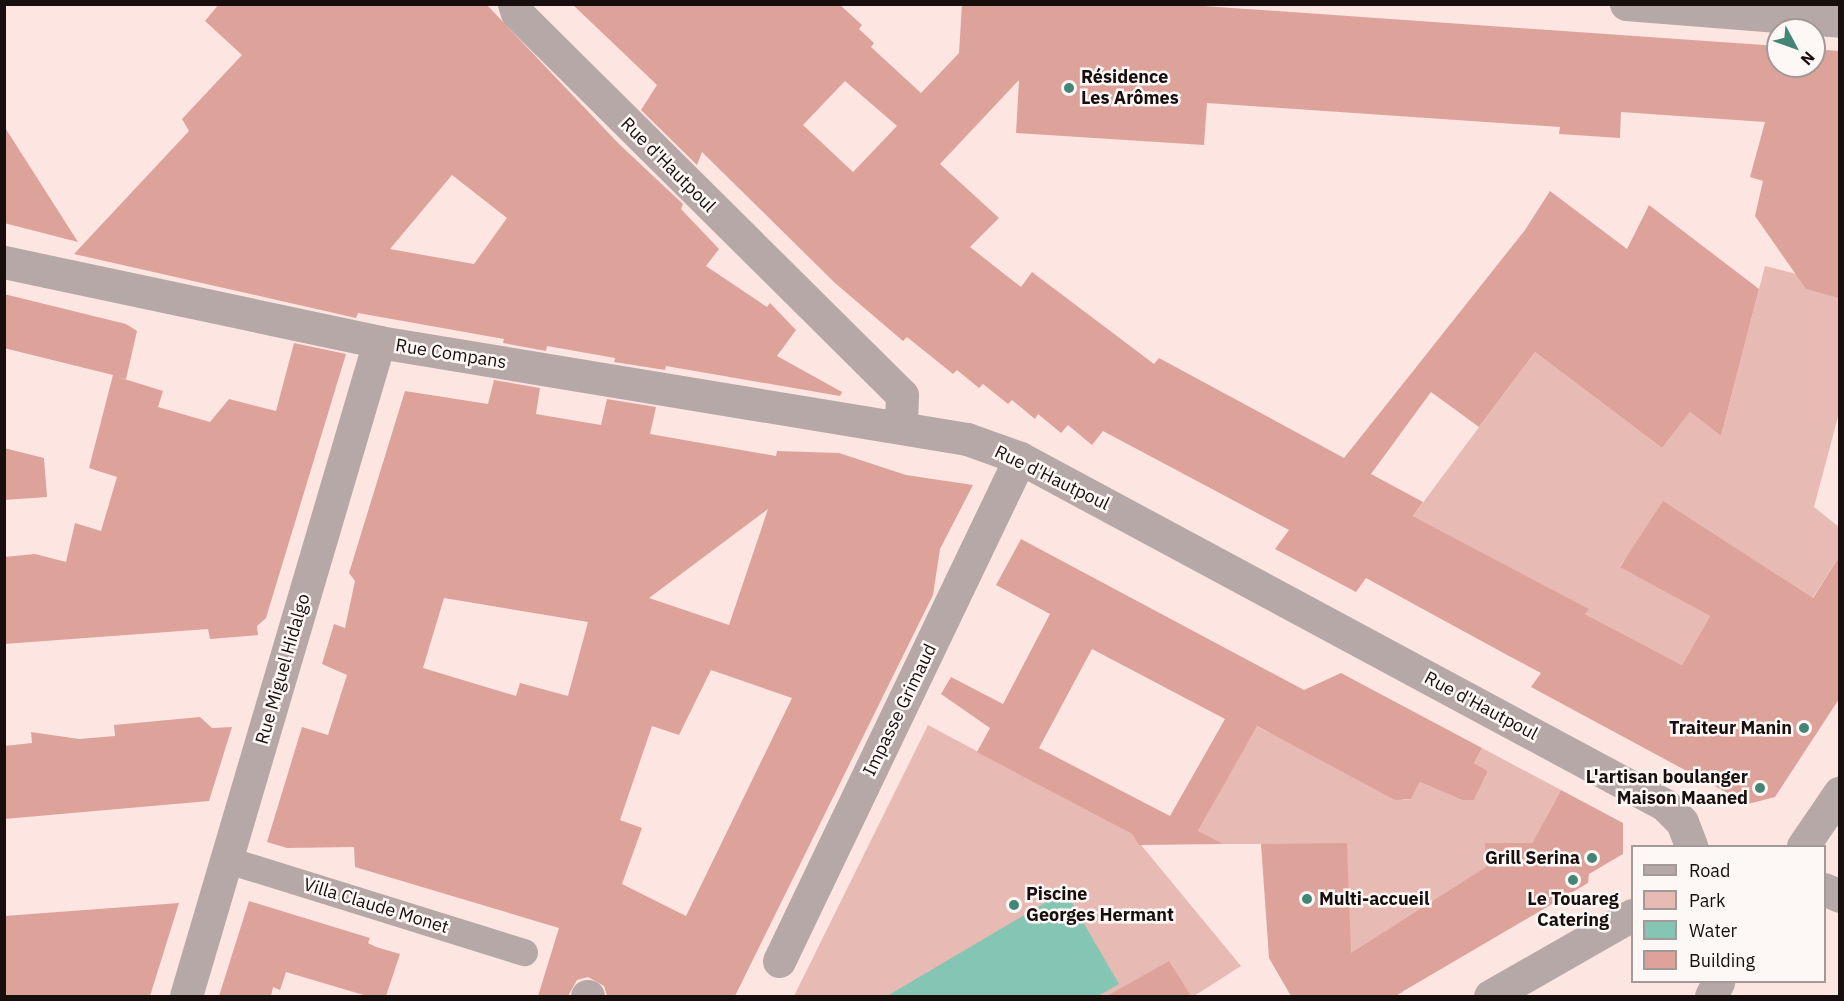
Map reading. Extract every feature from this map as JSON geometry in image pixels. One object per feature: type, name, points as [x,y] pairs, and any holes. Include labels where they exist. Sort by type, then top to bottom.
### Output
[{"type":"street","name":"Rue d'Hautpoul","points":[[514,4],[517,13],[902,395],[901,427],[967,439],[1020,458],[1665,805],[1682,822],[1691,845]]},
{"type":"street","points":[[1626,4],[1839,21]]},
{"type":"street","name":"Rue Compans","points":[[4,262],[379,342],[901,427]]},
{"type":"street","name":"Rue Miguel Hidalgo","points":[[186,996],[379,342]]},
{"type":"street","name":"Impasse Grimaud","points":[[779,961],[1020,458]]},
{"type":"street","points":[[1804,845],[1839,792]]},
{"type":"street","name":"Villa Claude Monet","points":[[228,860],[524,952]]},
{"type":"street","points":[[1490,996],[1631,916]]},
{"type":"green space","points":[[1765,266],[1839,285],[1839,413],[1814,507],[1839,527],[1839,557],[1811,600],[1639,540],[1620,566],[1710,616],[1682,665],[1585,614],[1588,609],[1413,516],[1535,352],[1662,448],[1690,412],[1721,436]]},
{"type":"green space","name":"Piscine Georges Hermant","points":[[928,725],[1132,834],[1241,966],[1194,996],[794,996]]},
{"type":"green space","points":[[1256,726],[1403,800],[1411,799],[1420,782],[1462,800],[1474,800],[1488,771],[1474,763],[1482,748],[1561,790],[1532,843],[1384,932],[1389,969],[1403,992],[1396,996],[1361,996],[1351,953],[1261,844],[1191,844]]},
{"type":"water","points":[[1065,891],[1119,984],[1098,996],[887,996]]},
{"type":"building","points":[[219,4],[486,4],[619,144],[683,204],[681,209],[719,249],[706,266],[767,307],[770,303],[796,330],[777,356],[842,392],[840,396],[666,366],[665,370],[614,362],[615,358],[547,346],[546,351],[503,343],[504,339],[358,313],[356,318],[74,254],[189,131],[182,119],[242,55],[205,21]],"holes":[[[452,175],[507,218],[474,264],[390,249]]]},
{"type":"building","points":[[572,4],[839,4],[862,25],[859,29],[874,43],[871,47],[921,93],[959,53],[962,4],[1175,4],[1766,45],[1766,78],[1826,78],[1826,50],[1839,51],[1839,298],[1806,289],[1755,216],[1763,181],[1750,177],[1765,122],[1621,112],[1620,138],[1559,134],[1560,127],[1207,103],[1204,145],[1016,133],[1019,80],[940,164],[999,218],[970,247],[1021,287],[1032,272],[1154,364],[1159,358],[1344,458],[1525,230],[1550,191],[1627,249],[1649,205],[1759,289],[1721,436],[1690,412],[1662,448],[1535,352],[1479,427],[1431,392],[1371,474],[1423,502],[1413,516],[1589,609],[1585,614],[1682,665],[1710,616],[1620,567],[1663,501],[1813,598],[1839,557],[1839,699],[1775,797],[1748,804],[1531,687],[1541,673],[1366,578],[1356,592],[1275,549],[1289,530],[1103,431],[1092,445],[1068,425],[1061,433],[1038,414],[1035,419],[1012,400],[1008,404],[983,384],[979,388],[957,370],[953,374],[907,337],[903,341],[835,283],[702,152],[697,165],[641,110],[657,85]],"holes":[[[845,81],[897,126],[853,172],[803,125]]]},
{"type":"building","points":[[4,126],[78,242],[4,223]]},
{"type":"building","points":[[4,294],[126,324],[137,331],[126,379],[118,377],[163,391],[158,407],[210,422],[229,399],[276,411],[294,343],[346,354],[266,618],[257,626],[258,635],[210,639],[208,629],[4,644],[4,557],[35,554],[66,562],[75,523],[101,531],[117,477],[89,468],[113,375],[4,348]]},
{"type":"building","points":[[494,380],[540,388],[536,414],[601,425],[607,399],[656,407],[650,434],[776,456],[777,451],[839,453],[906,475],[973,485],[940,549],[933,595],[735,996],[607,996],[604,986],[588,977],[577,980],[568,996],[538,996],[559,928],[355,867],[354,847],[287,848],[267,842],[302,727],[328,735],[347,675],[322,664],[334,624],[345,628],[355,581],[349,573],[405,391],[488,404]],"holes":[[[768,509],[729,625],[649,598]],[[444,598],[588,622],[568,696],[520,683],[516,696],[423,668]],[[711,670],[792,698],[686,916],[622,884],[642,828],[620,820],[652,726],[679,735]]]},
{"type":"building","points":[[4,448],[44,458],[47,497],[4,500]]},
{"type":"building","points":[[1021,539],[1304,690],[1341,673],[1482,748],[1474,763],[1488,771],[1474,800],[1462,800],[1420,782],[1411,799],[1395,800],[1257,726],[1198,831],[1223,844],[1139,845],[1132,834],[977,752],[990,728],[941,694],[951,677],[1003,704],[1050,614],[996,585]],"holes":[[[1092,649],[1225,719],[1170,816],[1039,748]]]},
{"type":"building","points":[[200,717],[212,728],[232,727],[209,801],[4,819],[4,746],[32,743],[31,732],[79,739],[115,736],[114,725]]},
{"type":"building","points":[[1561,790],[1623,823],[1623,854],[1589,874],[1588,883],[1395,996],[1291,996],[1269,958],[1261,844],[1347,843],[1351,953],[1486,867],[1485,843],[1532,843]]},
{"type":"building","points":[[249,901],[370,938],[368,943],[400,954],[386,996],[367,996],[286,972],[280,990],[273,987],[271,996],[219,996]]},
{"type":"building","points":[[179,903],[150,996],[4,996],[4,916]]},
{"type":"building","points":[[1169,961],[1191,996],[1107,996]]},
{"type":"place","name":"Résidence Les Arômes","points":[[1069,88]]},
{"type":"place","name":"Traiteur Manin","points":[[1804,728]]},
{"type":"place","name":"L'artisan boulanger Maison Maaned","points":[[1760,788]]},
{"type":"place","name":"Grill Serina","points":[[1592,858]]},
{"type":"place","name":"Le Touareg Catering","points":[[1573,880]]},
{"type":"place","name":"Multi-accueil","points":[[1307,899]]},
{"type":"place","name":"Piscine Georges Hermant","points":[[1014,905]]}]
